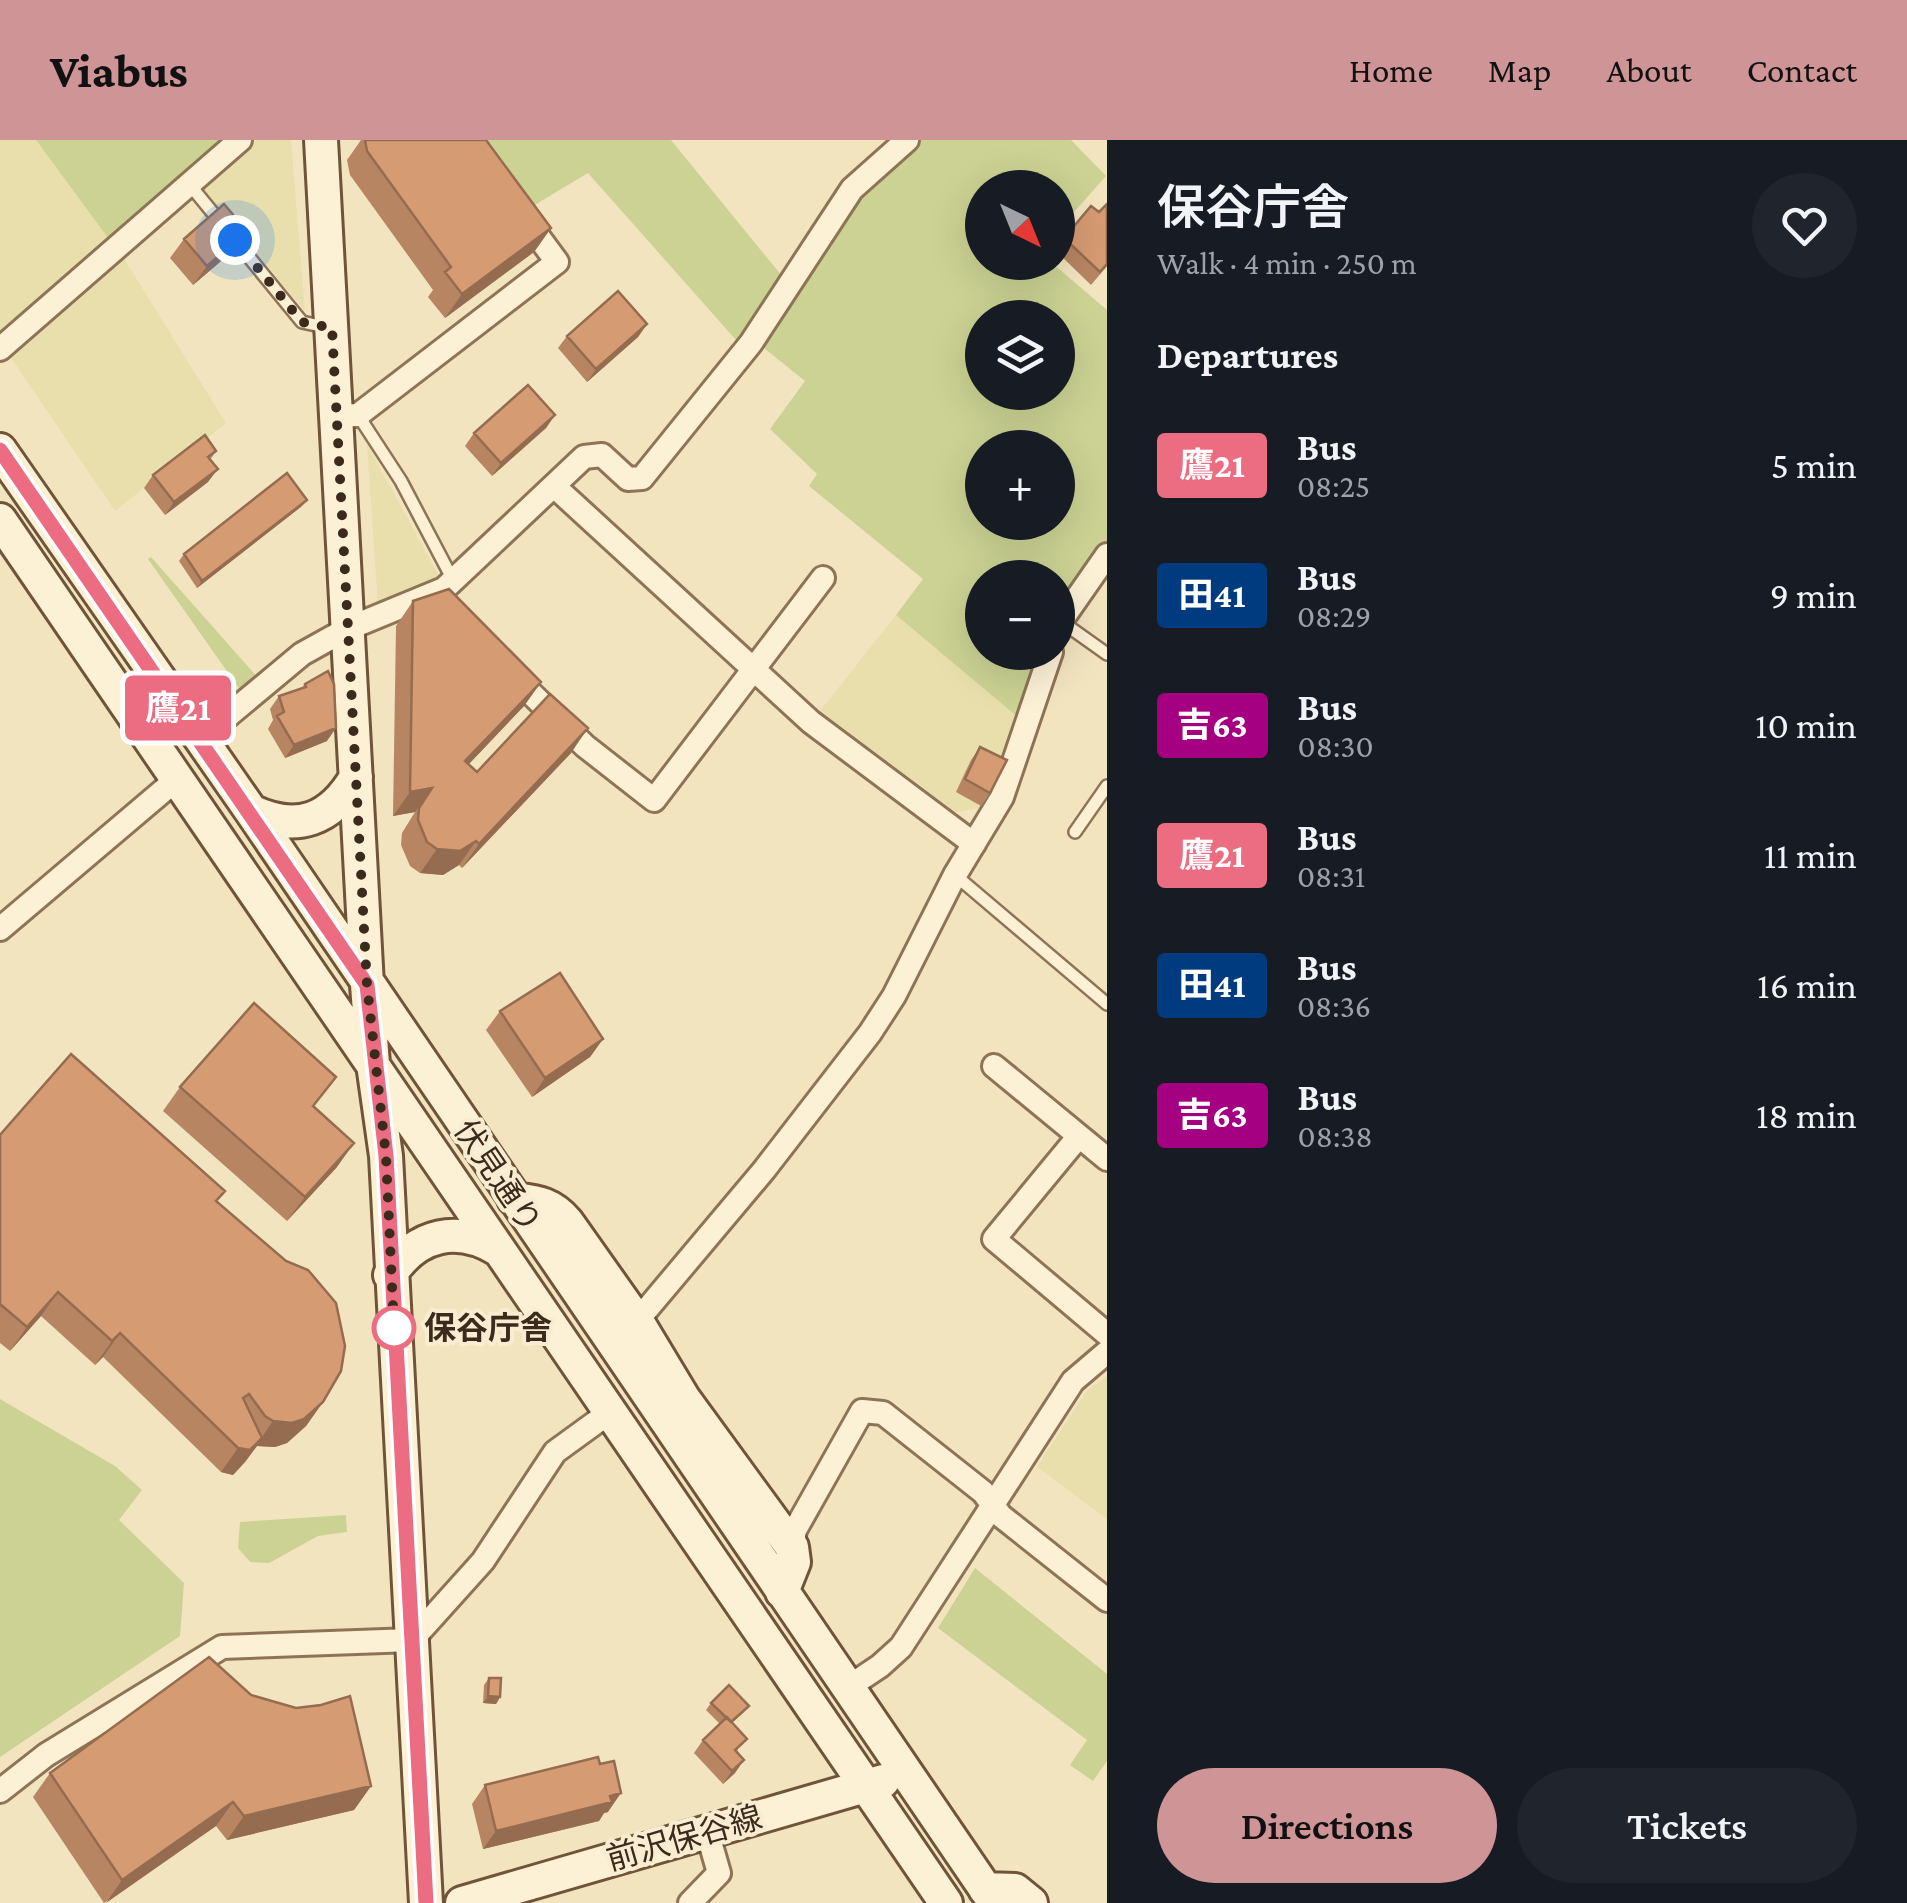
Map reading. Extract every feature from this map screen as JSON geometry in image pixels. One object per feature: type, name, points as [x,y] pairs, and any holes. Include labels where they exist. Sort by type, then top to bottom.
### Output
[{"type":"main road","points":[[322,140],[332,328],[347,416],[347,629],[367,985],[386,1156],[426,1903]]},
{"type":"main road","name":"伏見通り","points":[[0,450],[990,1896]]},
{"type":"main road","name":"伏見通り","points":[[0,520],[946,1903]]},
{"type":"main road","points":[[251,812],[280,821],[320,815],[335,808],[356,778]]},
{"type":"main road","points":[[514,1199],[544,1202],[557,1210],[636,1322],[684,1399],[792,1547],[794,1562],[782,1592]]},
{"type":"main road","points":[[390,1275],[406,1255],[437,1237],[468,1235],[499,1250]]},
{"type":"main road","name":"前沢保谷線","points":[[462,1903],[906,1774]]},
{"type":"main road","points":[[990,1896],[1015,1890],[1031,1903]]},
{"type":"street","points":[[0,349],[240,140]]},
{"type":"street","points":[[200,739],[302,654],[347,629],[437,602],[453,580],[584,457],[602,455],[628,480],[642,478],[751,343],[852,188],[907,140]]},
{"type":"street","points":[[347,416],[557,262],[513,201]]},
{"type":"street","points":[[554,486],[810,722],[974,844]]},
{"type":"street","points":[[1075,603],[1107,554]]},
{"type":"street","points":[[500,664],[584,746],[654,800],[823,578]]},
{"type":"street","points":[[636,1322],[764,1170],[894,996],[954,875],[1002,797],[1044,670]]},
{"type":"street","points":[[0,929],[177,779]]},
{"type":"street","points":[[994,1066],[1107,1160]]},
{"type":"street","points":[[1079,1136],[994,1238],[1107,1334]]},
{"type":"street","points":[[847,1688],[901,1648],[1073,1381],[1107,1352]]},
{"type":"street","points":[[792,1547],[795,1530],[862,1411],[882,1413],[983,1492],[1001,1516],[1107,1600]]},
{"type":"street","points":[[0,1792],[46,1755],[222,1647],[412,1640],[482,1561],[555,1452],[610,1412]]},
{"type":"street","points":[[690,1903],[719,1872],[707,1831]]},
{"type":"lane","points":[[190,185],[302,322],[332,328]]},
{"type":"lane","points":[[347,416],[401,481],[453,580]]},
{"type":"lane","points":[[1075,636],[1107,654]]},
{"type":"lane","points":[[1074,832],[1107,786]]},
{"type":"lane","points":[[954,875],[1107,1004]]},
{"type":"shaded area","points":[[0,140],[36,140],[111,242],[0,336]]},
{"type":"shaded area","points":[[256,140],[291,140],[305,311],[202,189]]},
{"type":"shaded area","points":[[123,257],[226,423],[115,511],[9,355]]},
{"type":"shaded area","points":[[367,444],[438,574],[436,584],[378,607]]},
{"type":"shaded area","points":[[896,615],[1020,719],[988,806],[949,814],[816,716]]},
{"type":"shaded area","points":[[1107,1376],[1107,1519],[1037,1467],[1086,1392]]},
{"type":"green space","points":[[36,140],[229,140],[111,242]]},
{"type":"green space","points":[[487,140],[671,140],[782,276],[736,340],[588,173],[533,206]]},
{"type":"green space","points":[[921,140],[1071,140],[1106,176],[1075,211],[1075,170],[965,170],[965,280],[1072,280],[1107,310],[1107,543],[1075,590],[1075,560],[965,560],[965,670],[1038,670],[1020,719],[896,615],[923,579],[809,486],[817,474],[770,429],[805,381],[764,348],[864,192]]},
{"type":"green space","points":[[151,557],[259,679],[243,694],[148,559]]},
{"type":"green space","points":[[0,1399],[115,1466],[142,1490],[119,1520],[184,1583],[180,1636],[0,1757]]},
{"type":"green space","points":[[346,1515],[347,1532],[318,1536],[269,1563],[250,1562],[238,1548],[240,1522]]},
{"type":"green space","points":[[975,1568],[1107,1674],[1107,1761],[1093,1781],[1070,1765],[1087,1740],[938,1628]]},
{"type":"building","points":[[365,140],[486,140],[551,228],[462,294],[445,272],[451,267],[367,151]]},
{"type":"building","points":[[224,204],[247,231],[207,266],[184,239]]},
{"type":"building","points":[[1107,204],[1107,264],[1100,272],[1075,248],[1075,225],[1091,206],[1099,212]]},
{"type":"building","points":[[618,291],[647,324],[596,369],[567,336]]},
{"type":"building","points":[[528,385],[555,415],[501,463],[474,433]]},
{"type":"building","points":[[205,435],[216,451],[208,457],[218,469],[174,502],[153,475]]},
{"type":"building","points":[[287,473],[307,500],[202,581],[184,554]]},
{"type":"building","points":[[449,589],[541,682],[465,761],[477,772],[550,694],[588,728],[479,844],[476,841],[460,851],[437,849],[427,842],[418,820],[419,808],[432,788],[410,792],[413,601]]},
{"type":"building","points":[[328,671],[334,684],[336,728],[294,745],[277,716],[284,712],[279,696],[306,687],[305,684]]},
{"type":"building","points":[[980,747],[1007,760],[990,793],[965,779]]},
{"type":"building","points":[[560,973],[603,1039],[545,1078],[500,1011]]},
{"type":"building","points":[[254,1003],[336,1077],[313,1106],[354,1143],[305,1197],[180,1087]]},
{"type":"building","points":[[71,1054],[225,1191],[216,1201],[286,1261],[308,1270],[336,1303],[345,1346],[341,1371],[323,1402],[304,1419],[292,1423],[273,1421],[249,1394],[243,1398],[262,1438],[250,1450],[238,1448],[120,1333],[112,1341],[58,1292],[27,1327],[0,1304],[0,1135]]},
{"type":"building","points":[[209,1657],[251,1695],[296,1708],[350,1696],[371,1786],[244,1816],[233,1802],[122,1880],[50,1773]]},
{"type":"building","points":[[489,1678],[501,1678],[500,1697],[488,1696]]},
{"type":"building","points":[[729,1685],[749,1706],[731,1722],[711,1703]]},
{"type":"building","points":[[727,1717],[747,1739],[735,1750],[744,1760],[732,1771],[703,1740]]},
{"type":"building","points":[[598,1757],[600,1764],[614,1761],[621,1793],[610,1796],[612,1802],[496,1831],[485,1785]]},
{"type":"bus line","name":"鷹21","points":[[0,450],[367,985],[386,1156],[426,1903]]},
{"type":"place","name":"保谷庁舎","points":[[394,1328]]},
{"type":"route","points":[[235,240],[302,322],[332,328],[367,985],[386,1156],[394,1328]]}]
